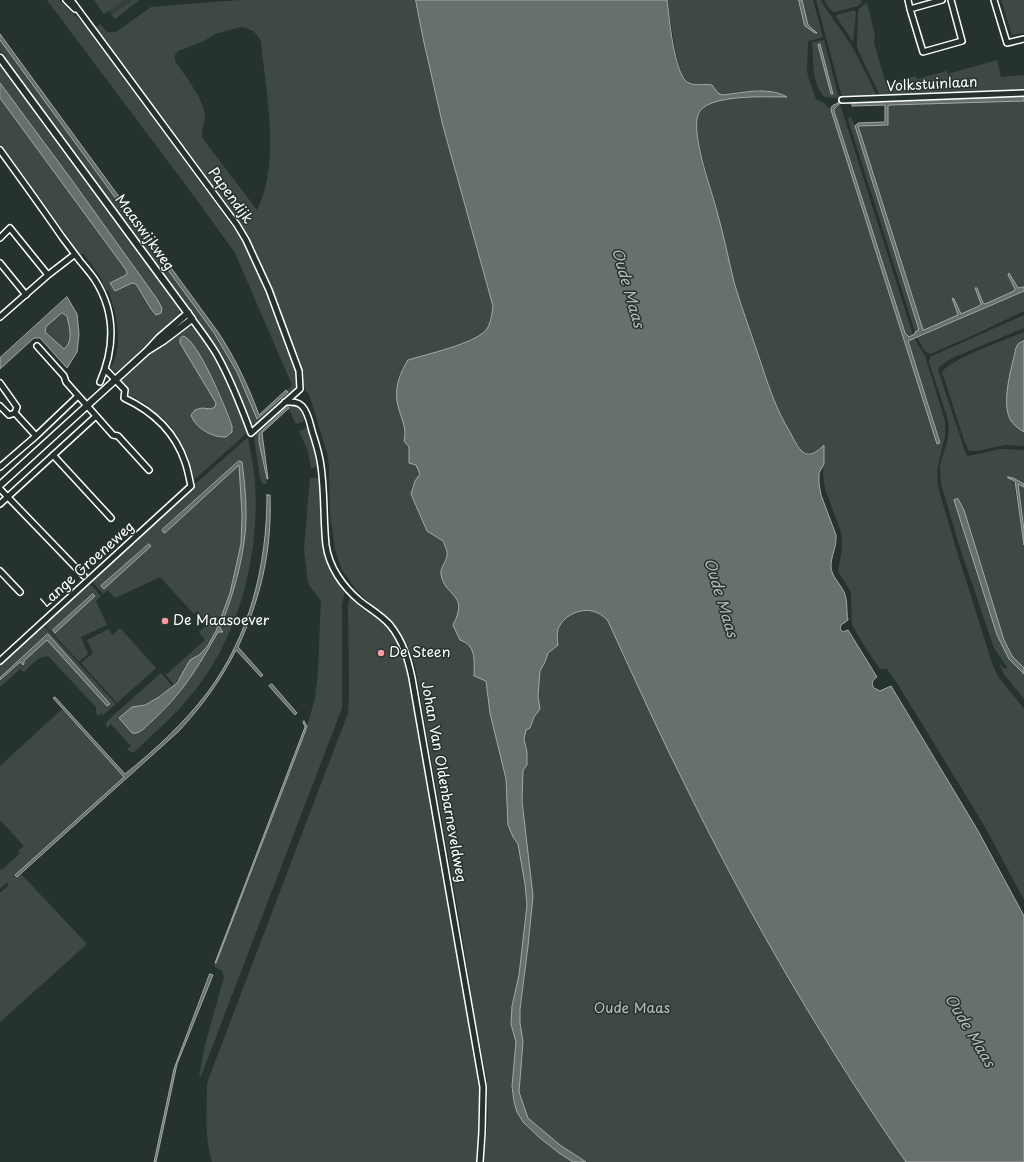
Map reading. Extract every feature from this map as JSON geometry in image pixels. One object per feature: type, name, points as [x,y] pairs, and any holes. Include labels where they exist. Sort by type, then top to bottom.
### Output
[{"type":"street","name":"Papendijk","points":[[66,0],[87,21]]},
{"type":"street","name":"Papendijk","points":[[71,0],[237,225],[246,240],[269,290],[299,371],[300,389],[285,402]]},
{"type":"street","points":[[908,0],[923,52],[962,41],[951,0]]},
{"type":"street","points":[[910,9],[942,0]]},
{"type":"street","points":[[994,0],[1007,43],[1024,39]]},
{"type":"street","name":"Maaswijkweg","points":[[0,58],[188,313],[216,354],[240,401],[251,433],[285,402]]},
{"type":"street","name":"Volkstuinlaan","points":[[842,100],[1024,93]]},
{"type":"street","points":[[0,150],[74,254],[95,280],[104,297],[112,335],[111,350],[100,382]]},
{"type":"street","points":[[0,238],[10,228],[48,275]]},
{"type":"street","points":[[0,317],[74,254]]},
{"type":"street","points":[[0,263],[26,295]]},
{"type":"street","points":[[0,485],[188,313]]},
{"type":"street","points":[[147,351],[163,342],[192,319]]},
{"type":"street","points":[[37,346],[64,376],[66,382],[113,435],[118,436],[149,470]]},
{"type":"street","points":[[105,369],[116,380]]},
{"type":"street","name":"Lange Groeneweg","points":[[0,660],[191,486],[185,462],[177,444],[165,427],[148,412],[124,398],[125,390],[116,380]]},
{"type":"street","points":[[0,383],[17,407],[15,413]]},
{"type":"street","points":[[0,467],[36,436],[78,396]]},
{"type":"street","name":"Johan Van Oldenbarneveldweg","points":[[285,402],[296,402],[302,405],[311,426],[320,461],[326,546],[336,573],[349,591],[360,602],[377,612],[390,626],[399,638],[407,655],[415,693],[483,1087],[480,1162]]},
{"type":"street","points":[[0,406],[9,415],[15,413]]},
{"type":"street","points":[[15,413],[36,436]]},
{"type":"street","points":[[0,504],[96,416]]},
{"type":"street","points":[[53,455],[111,518]]},
{"type":"street","points":[[0,489],[84,576]]},
{"type":"street","points":[[0,571],[20,592]]},
{"type":"shaded area","points":[[101,0],[140,0],[115,19]]},
{"type":"green space","points":[[47,0],[59,0],[87,27],[240,237],[249,252],[296,372],[298,381],[294,390],[256,424],[250,423],[246,410],[230,374],[204,329],[0,51],[0,40],[214,333],[237,372],[257,419],[287,392],[292,385],[235,253]]},
{"type":"green space","points":[[94,0],[124,0],[104,14]]},
{"type":"green space","points":[[133,0],[139,0],[115,19],[112,15]]},
{"type":"green space","name":"Oude Maas","points":[[240,0],[416,0],[443,126],[493,306],[598,613],[608,621],[682,779],[741,894],[820,1030],[876,1119],[906,1162],[484,1162],[488,1117],[487,1080],[473,1007],[462,934],[415,665],[410,651],[396,627],[357,591],[342,570],[335,550],[330,513],[329,466],[327,453],[309,394],[305,390],[301,368],[254,246],[95,32],[95,28],[100,24],[107,32],[116,32],[151,7]],"holes":[[[241,27],[256,33],[261,42],[270,128],[268,171],[264,191],[257,210],[203,139],[202,129],[205,118],[204,109],[193,87],[175,61],[175,55],[178,51],[204,41],[215,34]]]},
{"type":"green space","points":[[667,0],[799,0],[805,26],[815,29],[808,25],[802,0],[813,0],[823,37],[809,41],[808,43],[807,71],[809,80],[816,99],[824,103],[831,110],[937,444],[940,443],[908,341],[914,338],[925,356],[945,421],[945,436],[937,470],[938,487],[993,666],[999,678],[1024,709],[1024,900],[984,825],[897,683],[887,669],[880,669],[852,625],[851,592],[838,571],[842,548],[842,538],[825,489],[823,474],[824,446],[813,453],[804,453],[793,438],[776,406],[734,282],[677,59]]},
{"type":"green space","points":[[816,0],[821,0],[844,34],[877,97],[845,99],[842,97]]},
{"type":"green space","points":[[824,0],[862,1],[858,6],[834,12],[829,8]]},
{"type":"green space","points":[[1001,0],[1024,0],[1024,33],[1012,35]]},
{"type":"green space","points":[[867,2],[875,36],[874,43],[886,84],[916,76],[917,79],[947,71],[948,74],[997,60],[1001,77],[1024,75],[1024,90],[880,96],[857,45],[858,10]]},
{"type":"green space","points":[[854,10],[856,12],[853,42],[836,16]]},
{"type":"green space","points":[[824,40],[839,98],[825,97],[817,85],[814,71],[812,42]],"holes":[[[820,44],[833,94],[831,94],[818,45]]]},
{"type":"green space","points":[[0,60],[176,300],[180,313],[176,321],[118,371],[114,372],[110,368],[115,360],[117,351],[118,330],[114,308],[108,290],[106,290],[102,282],[103,281],[83,253],[81,255],[0,144],[0,98],[126,270],[127,273],[114,291],[132,283],[136,284],[151,310],[162,308],[71,179],[0,83]]},
{"type":"green space","points":[[839,101],[913,335],[909,337],[905,333],[834,111],[839,104],[837,102]]},
{"type":"green space","points":[[1024,101],[1024,287],[1017,288],[1009,273],[1008,275],[1015,289],[1014,291],[985,304],[983,303],[977,288],[975,290],[981,304],[979,306],[961,314],[952,300],[958,315],[923,330],[858,126],[888,125],[888,106],[890,105]]},
{"type":"green space","points":[[850,116],[855,126],[919,331],[915,332],[848,119]]},
{"type":"green space","points":[[1024,291],[1024,311],[976,334],[930,354],[925,351],[917,338]]},
{"type":"green space","points":[[62,313],[67,315],[70,328],[69,342],[64,349],[45,332],[46,327]]},
{"type":"green space","points":[[1024,315],[1024,328],[952,358],[940,366],[938,370],[966,454],[968,456],[1000,449],[1024,450],[1024,484],[1013,478],[1024,545],[1024,668],[1012,656],[1004,640],[964,510],[1009,659],[1024,674],[1024,699],[1004,674],[999,663],[1005,669],[1007,667],[994,648],[961,551],[941,484],[940,465],[948,439],[949,425],[929,362],[932,356]]},
{"type":"green space","points":[[190,327],[196,329],[212,354],[238,405],[247,433],[195,479],[191,476],[193,475],[192,469],[184,448],[176,433],[174,434],[171,430],[173,429],[161,416],[159,418],[148,408],[149,406],[134,397],[132,399],[130,398],[128,391],[122,382],[122,380],[151,352],[185,328]],"holes":[[[187,338],[218,389],[233,430],[226,437],[211,434],[196,424],[202,408],[212,409],[215,407],[216,403],[203,381]]]},
{"type":"green space","points":[[1024,332],[1024,341],[1017,347],[1013,360],[1007,408],[1011,419],[1017,427],[1024,432],[1024,446],[1005,445],[978,451],[969,451],[942,372],[947,367],[967,355]]},
{"type":"green space","points":[[287,405],[298,407],[303,411],[303,422],[296,424],[288,409],[289,408],[259,434],[259,442],[267,484],[263,484],[260,479],[254,437],[259,429]]},
{"type":"green space","points":[[309,427],[318,467],[311,468],[308,451],[299,431]]},
{"type":"green space","points":[[248,437],[255,482],[256,511],[254,540],[249,569],[242,598],[232,626],[220,652],[205,677],[174,714],[134,752],[131,752],[127,749],[131,746],[111,724],[107,728],[107,721],[161,673],[172,686],[154,700],[132,707],[132,733],[138,733],[143,730],[181,690],[218,632],[220,632],[239,569],[244,542],[246,502],[242,462],[239,461],[162,530],[165,533],[239,465],[242,515],[241,544],[230,593],[216,631],[207,647],[199,655],[190,660],[189,664],[174,685],[163,671],[167,674],[205,640],[199,632],[205,626],[198,611],[194,614],[160,577],[115,598],[108,590],[103,594],[92,581],[189,493],[188,492],[194,487],[194,485]],"holes":[[[148,544],[151,546],[104,588],[102,586]]]},
{"type":"green space","points":[[310,478],[319,478],[322,533],[326,554],[332,571],[345,591],[342,605],[342,708],[201,1076],[199,1076],[205,1045],[224,977],[222,971],[214,966],[246,888],[307,726],[315,699],[318,671],[321,600],[308,584],[304,549]]},
{"type":"green space","points":[[1018,484],[1024,487],[1024,530]]},
{"type":"green space","points":[[89,583],[101,596],[96,601],[107,625],[81,637],[88,654],[79,662],[45,625]]},
{"type":"green space","points":[[350,595],[380,620],[392,634],[403,652],[477,1057],[480,1086],[477,1162],[212,1162],[209,1152],[207,1133],[207,1083],[348,713],[348,606]]},
{"type":"green space","points":[[44,626],[116,704],[103,715],[101,713],[98,716],[96,713],[96,707],[49,657],[42,657],[24,672],[20,669],[0,687],[0,680],[20,662],[22,665],[24,661],[47,640],[107,706],[109,703],[48,634],[0,678],[0,664]]},
{"type":"green space","points":[[120,628],[156,668],[117,703],[81,663],[93,653],[87,640],[109,629],[112,635]]},
{"type":"green space","points":[[62,709],[124,777],[16,875],[17,877],[21,874],[87,944],[0,1022],[0,893],[9,885],[7,882],[0,889],[0,868],[2,870],[20,853],[18,851],[24,846],[0,820],[0,766]]},
{"type":"water","points":[[416,0],[667,0],[675,56],[682,77],[687,82],[693,84],[712,85],[718,93],[722,95],[764,91],[787,97],[728,99],[706,106],[700,111],[697,119],[698,143],[721,226],[734,282],[776,404],[794,440],[803,452],[806,454],[811,454],[824,445],[824,464],[819,473],[819,483],[821,495],[836,535],[831,570],[844,592],[848,620],[841,625],[840,629],[843,632],[848,630],[877,677],[872,682],[874,688],[880,691],[891,686],[977,829],[1024,916],[1024,1162],[906,1162],[876,1119],[820,1030],[741,894],[671,757],[608,621],[598,613],[587,610],[575,613],[565,619],[558,629],[558,645],[548,653],[540,671],[538,696],[540,709],[534,717],[530,728],[526,730],[524,739],[527,752],[527,765],[523,770],[522,801],[533,896],[520,1009],[520,1023],[523,1042],[519,1092],[528,1118],[560,1145],[586,1162],[573,1162],[559,1153],[523,1122],[517,1112],[512,1086],[516,1042],[511,1024],[512,1006],[519,975],[527,905],[525,884],[518,844],[508,825],[506,779],[490,713],[486,681],[474,676],[474,660],[472,650],[460,640],[453,625],[459,607],[454,596],[443,581],[441,574],[447,554],[445,545],[443,541],[427,531],[411,494],[415,481],[420,474],[416,465],[409,463],[409,447],[404,441],[405,431],[397,401],[399,380],[408,360],[438,352],[471,340],[480,335],[489,325],[493,306],[443,126]]},
{"type":"water","points":[[799,0],[802,0],[808,25],[817,33],[805,26]]},
{"type":"water","points":[[0,34],[218,332],[241,372],[259,415],[286,390],[288,392],[257,419],[237,372],[214,333],[0,40]]},
{"type":"water","points":[[820,44],[833,94],[831,94],[818,45]]},
{"type":"water","points":[[0,83],[157,299],[162,308],[161,313],[156,315],[136,284],[132,283],[115,291],[110,283],[126,275],[126,270],[0,98]]},
{"type":"water","points":[[1024,97],[1024,101],[890,105],[888,106],[888,125],[858,126],[923,330],[958,315],[952,298],[954,299],[961,314],[979,306],[981,304],[975,288],[977,288],[983,303],[985,304],[1014,291],[1015,289],[1008,275],[1009,273],[1018,288],[1024,287],[1024,291],[908,341],[940,443],[937,444],[831,108],[838,103],[839,104],[834,111],[905,333],[909,337],[919,330],[855,126],[858,123],[885,122],[885,105],[852,106],[852,103]]},
{"type":"water","points":[[67,297],[77,314],[79,334],[77,352],[67,368],[40,338],[34,338],[0,369],[0,358]],"holes":[[[62,313],[67,316],[70,329],[70,338],[64,349],[45,332],[46,327]]]},
{"type":"water","points":[[183,336],[189,340],[204,362],[224,406],[232,426],[232,432],[226,437],[210,434],[200,428],[193,420],[191,415],[195,410],[202,408],[211,409],[215,407],[216,403],[180,343],[180,339]]},
{"type":"water","points":[[1024,341],[1024,432],[1016,427],[1010,419],[1007,394],[1016,348],[1018,344]]},
{"type":"water","points":[[288,407],[289,408],[262,433],[267,479],[259,442],[259,434]]},
{"type":"water","points":[[239,461],[242,462],[244,480],[246,525],[239,571],[220,628],[223,632],[218,632],[181,690],[163,711],[143,730],[138,733],[132,733],[119,718],[132,707],[145,705],[159,697],[177,683],[190,660],[199,655],[207,647],[216,631],[230,593],[241,544],[242,515],[239,465],[165,533],[162,530]]},
{"type":"water","points":[[1008,477],[1024,484],[1024,487],[1018,484],[1024,530],[1024,545],[1015,481]]},
{"type":"water","points":[[267,495],[270,495],[270,516],[267,555],[259,592],[238,647],[263,675],[261,677],[236,650],[224,672],[196,712],[179,731],[17,877],[15,875],[124,777],[53,698],[55,697],[125,774],[169,736],[207,693],[222,671],[235,648],[245,624],[253,599],[264,547]]},
{"type":"water","points":[[958,499],[964,510],[1004,640],[1012,656],[1024,668],[1024,674],[1009,659],[997,635],[954,500]]},
{"type":"water","points":[[149,544],[151,546],[104,589],[101,586]]},
{"type":"water","points":[[93,594],[95,596],[55,633],[53,630]]},
{"type":"water","points":[[48,634],[110,704],[107,706],[47,640],[24,661],[23,665],[20,662],[0,680],[0,678]]},
{"type":"water","points":[[272,684],[297,713],[295,715],[269,686]]},
{"type":"water","points":[[304,721],[307,726],[305,732],[215,963],[305,727]]},
{"type":"water","points":[[210,974],[213,975],[177,1064],[156,1162],[154,1162],[174,1069]]},
{"type":"place","name":"De Maasoever","points":[[165,621]]},
{"type":"place","name":"De Steen","points":[[381,653]]}]
